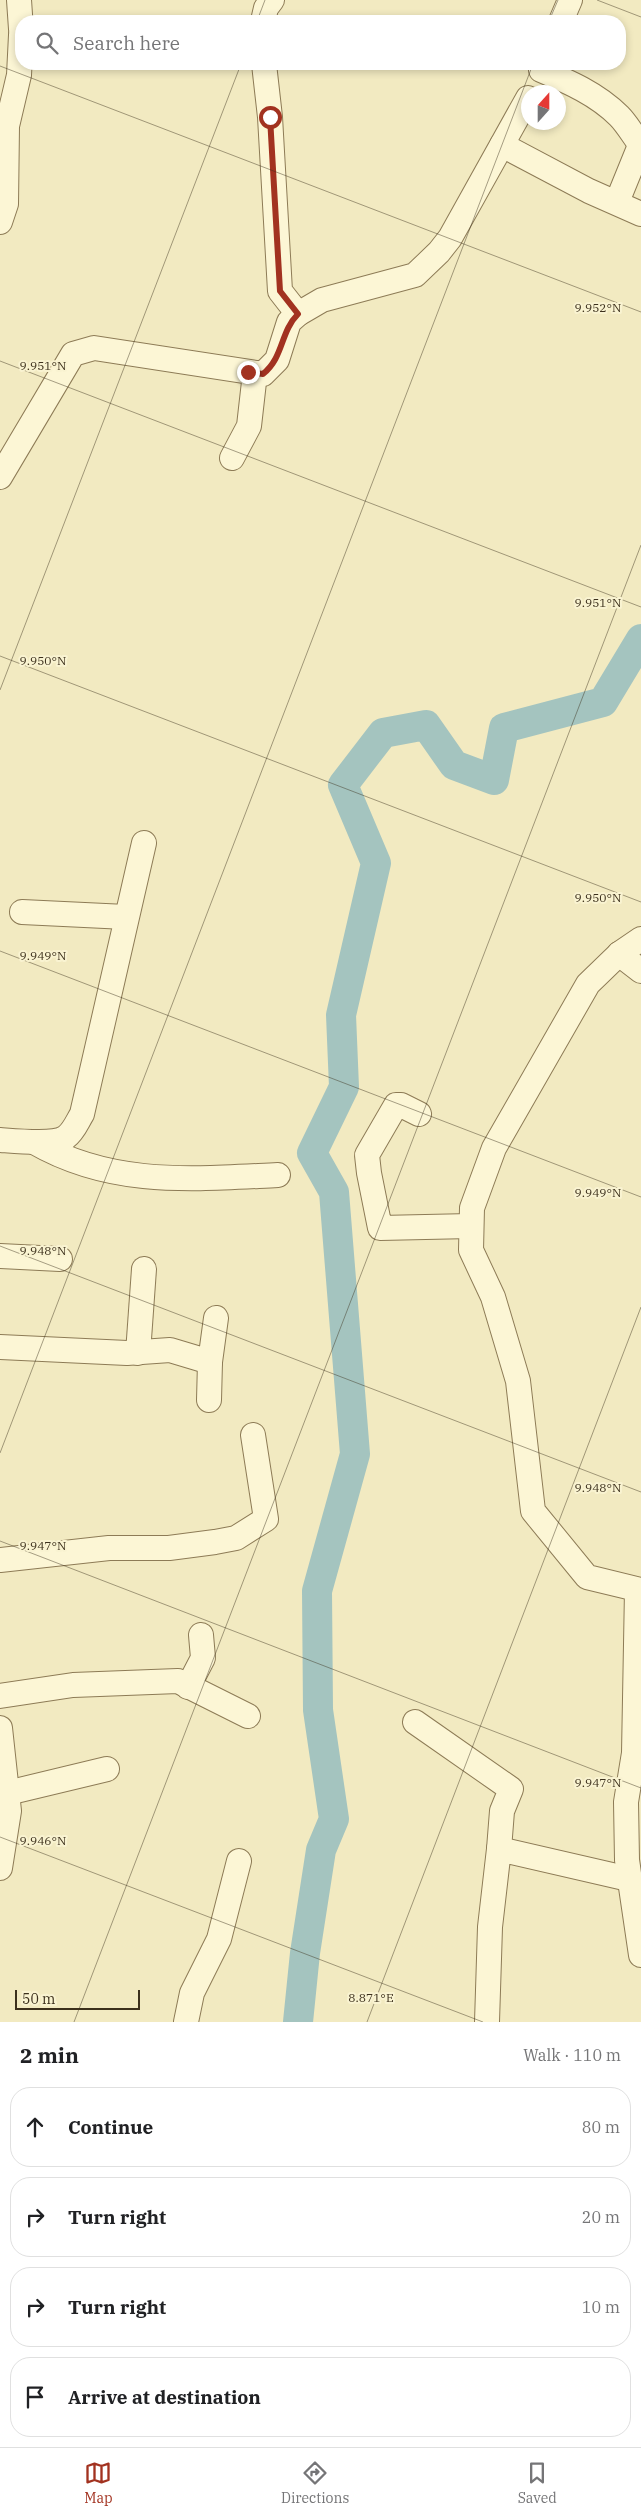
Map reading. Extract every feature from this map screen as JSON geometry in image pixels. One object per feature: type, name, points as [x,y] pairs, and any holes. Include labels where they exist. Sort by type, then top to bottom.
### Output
[{"type":"street","points":[[19,0],[20,15]]},
{"type":"street","points":[[264,15],[266,8],[272,0]]},
{"type":"street","points":[[564,15],[570,0]]},
{"type":"street","points":[[0,222],[6,204],[7,126],[19,70]]},
{"type":"street","points":[[265,70],[270,117],[280,291],[298,314]]},
{"type":"street","points":[[534,85],[541,70]]},
{"type":"street","points":[[547,70],[602,102],[620,116],[640,148],[616,202]]},
{"type":"street","points":[[0,477],[73,354],[94,348],[263,374],[273,366],[289,322],[298,314],[322,300],[416,275],[450,238],[521,111]]},
{"type":"street","points":[[502,145],[589,191],[641,214]]},
{"type":"street","points":[[232,458],[249,426],[255,373]]},
{"type":"street","points":[[0,1140],[56,1141],[65,1138],[73,1130],[82,1114],[144,843]]},
{"type":"street","points":[[22,912],[126,917]]},
{"type":"street","points":[[641,939],[619,954],[588,984],[494,1148],[472,1208],[471,1226],[471,1250],[493,1297],[518,1381],[533,1511],[587,1577],[639,1590],[634,1753],[626,1802],[629,1879],[641,1956]]},
{"type":"street","points":[[619,954],[641,971]]},
{"type":"street","points":[[419,1114],[401,1105],[396,1106],[367,1155],[380,1228],[471,1226]]},
{"type":"street","points":[[32,1141],[54,1153],[119,1174],[184,1180],[278,1175]]},
{"type":"street","points":[[0,1256],[60,1259]]},
{"type":"street","points":[[138,1353],[144,1269]]},
{"type":"street","points":[[209,1400],[210,1362],[216,1318]]},
{"type":"street","points":[[0,1347],[138,1353],[170,1350],[210,1362]]},
{"type":"street","points":[[0,1560],[109,1548],[170,1548],[236,1538],[266,1519],[253,1435]]},
{"type":"street","points":[[188,1687],[203,1658],[201,1635]]},
{"type":"street","points":[[0,1696],[73,1685],[178,1681],[248,1716]]},
{"type":"street","points":[[415,1722],[512,1790],[502,1811],[490,1927],[487,2022]]},
{"type":"street","points":[[0,1728],[9,1811],[0,1868]]},
{"type":"street","points":[[7,1793],[107,1769]]},
{"type":"street","points":[[499,1849],[629,1879]]},
{"type":"street","points":[[186,2022],[192,1992],[219,1939],[239,1861]]},
{"type":"waterway","points":[[298,2022],[305,1953],[321,1850],[334,1819],[318,1710],[317,1591],[355,1454],[334,1192],[312,1153],[344,1087],[341,1015],[376,863],[343,785],[383,733],[426,725],[454,765],[494,780],[504,728],[603,702],[641,639]]},
{"type":"route","points":[[248,372],[263,374],[273,366],[289,322],[298,314],[280,291],[270,117]]}]
